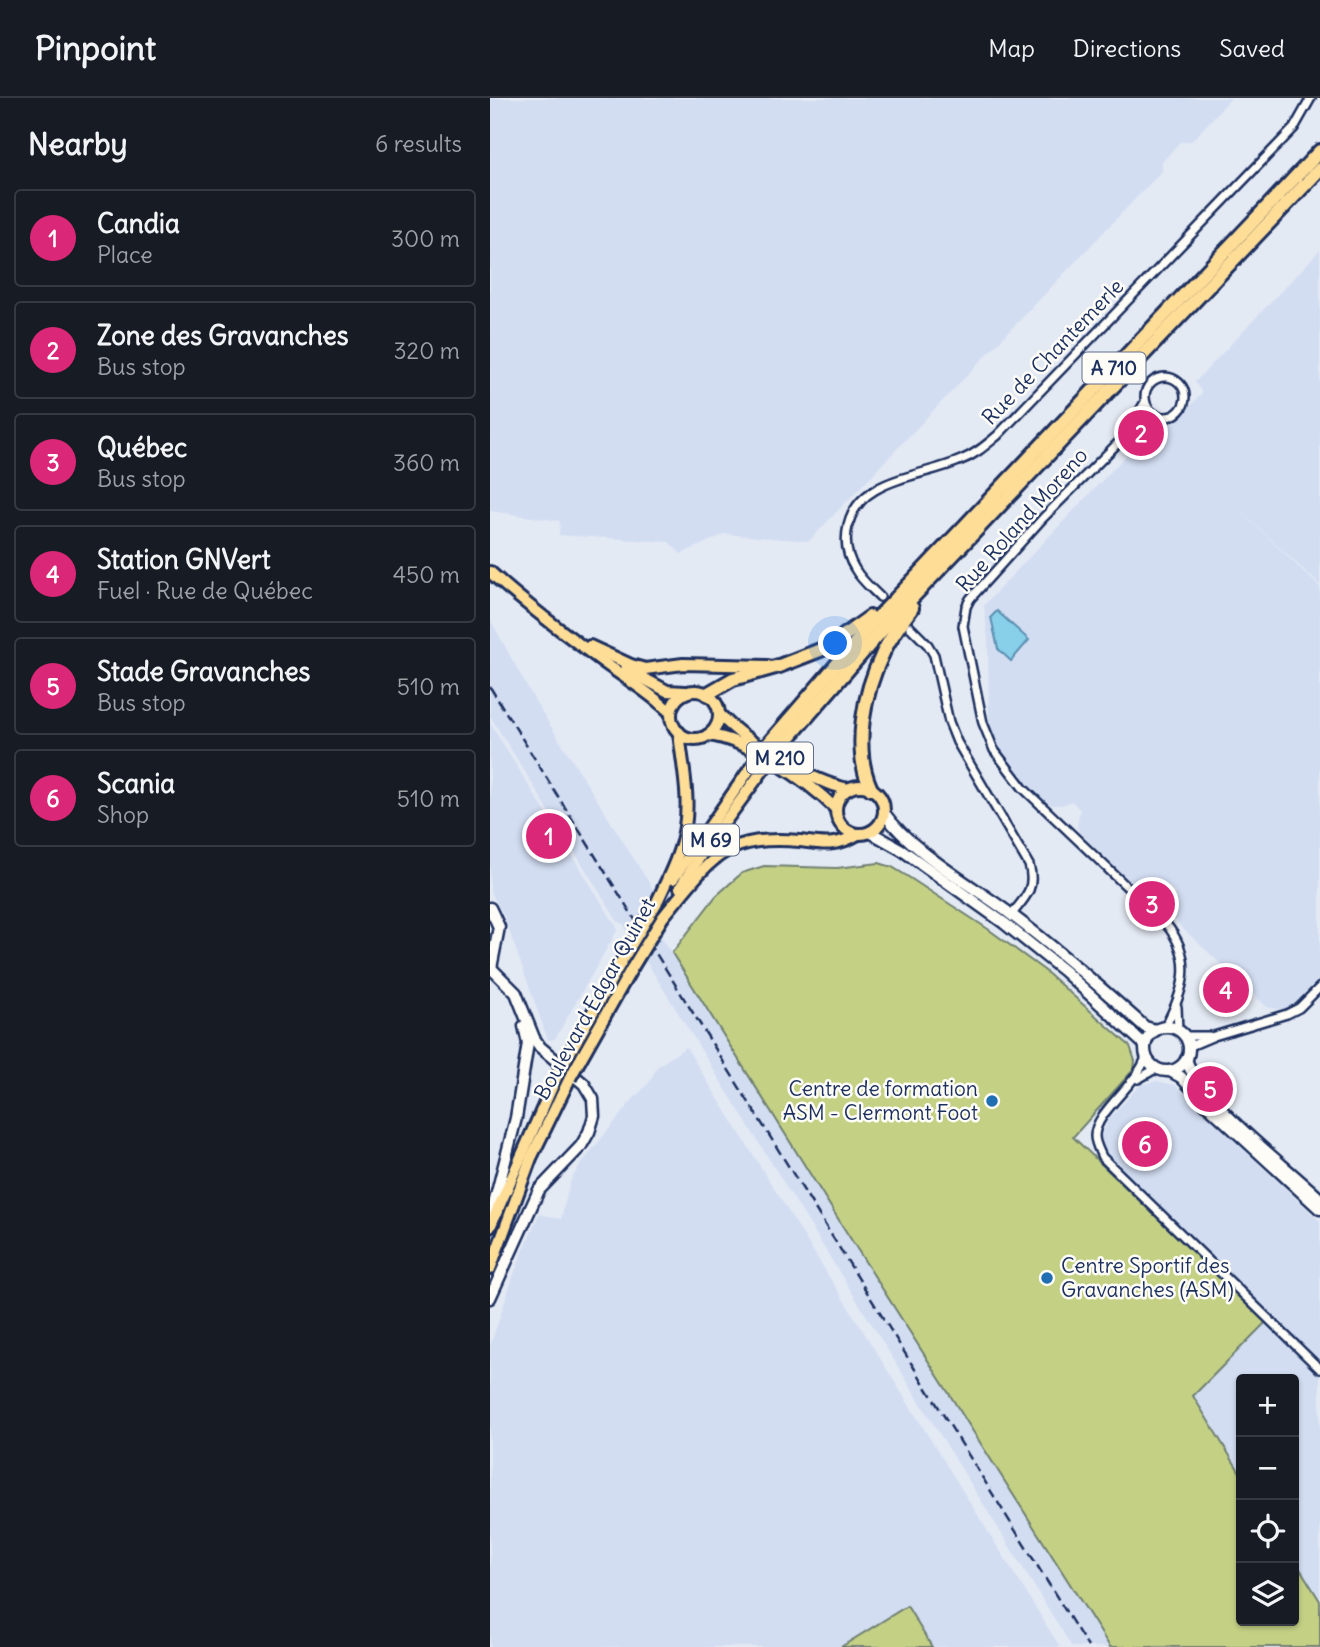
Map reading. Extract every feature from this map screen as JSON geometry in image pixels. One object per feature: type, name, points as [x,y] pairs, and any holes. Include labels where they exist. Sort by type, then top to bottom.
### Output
[{"type":"highway","name":"A 710","points":[[761,763],[842,658],[908,585],[1320,151]]},
{"type":"highway","name":"A 710","points":[[774,746],[1320,169]]},
{"type":"highway","points":[[871,789],[862,764],[862,746],[868,698],[883,652],[912,608],[974,532]]},
{"type":"highway","points":[[707,694],[733,679],[779,666],[828,647],[849,634],[908,585]]},
{"type":"main road","points":[[490,572],[516,596],[606,664],[648,691],[671,713]]},
{"type":"main road","points":[[577,642],[631,666],[645,669],[701,663],[734,667],[779,666]]},
{"type":"main road","points":[[577,642],[667,691],[700,691],[707,694],[716,702],[719,714],[714,729],[708,735],[693,739],[674,727],[671,713],[675,701],[685,692]]},
{"type":"main road","name":"M 210","points":[[719,714],[741,734],[810,777],[828,785],[848,789]]},
{"type":"main road","points":[[656,904],[673,866],[685,829],[684,780],[678,732]]},
{"type":"main road","name":"M 210","points":[[708,735],[724,736],[738,741],[806,783],[836,809]]},
{"type":"main road","name":"M 69","points":[[656,904],[761,763]]},
{"type":"main road","name":"Boulevard Edgar Quinet","points":[[490,1269],[531,1158],[579,1060],[702,853],[761,763]]},
{"type":"main road","points":[[858,834],[844,829],[836,816],[842,794],[856,786],[871,789],[881,799],[884,813],[892,825],[909,840],[1077,967],[1145,1027],[1181,1033],[1188,1047],[1186,1059],[1189,1071],[1207,1095],[1320,1199]]},
{"type":"main road","points":[[663,918],[711,862],[739,845],[773,839],[833,845],[870,832],[881,821],[884,813]]},
{"type":"main road","points":[[870,832],[902,850],[1004,923],[1064,971],[1145,1045],[1146,1057],[1157,1069],[1176,1069],[1186,1059]]},
{"type":"main road","name":"Boulevard Edgar Quinet","points":[[490,1227],[559,1071],[656,904]]},
{"type":"main road","points":[[490,1298],[539,1190],[581,1146],[594,1116],[593,1099],[584,1084],[540,1047],[516,993],[490,967],[499,926],[492,912]]},
{"type":"main road","points":[[490,1220],[511,1146],[528,1043],[521,1013],[506,984]]},
{"type":"main road","points":[[1145,1045],[1160,1029]]},
{"type":"main road","points":[[1170,1070],[1181,1077],[1205,1103],[1320,1209]]},
{"type":"street","name":"Rue de Chantemerle","points":[[880,597],[861,579],[850,562],[847,550],[847,527],[858,505],[874,490],[965,459],[997,436],[1294,128],[1311,98]]},
{"type":"street","points":[[1168,377],[1179,382],[1183,387],[1185,399],[1181,409],[1172,416],[1142,420],[1117,443],[1138,417],[1146,402],[1148,386],[1157,378],[1168,377]]},
{"type":"street","points":[[1146,402],[1151,411],[1160,416]]},
{"type":"street","name":"Rue Roland Moreno","points":[[1117,443],[1043,518],[977,591],[966,607],[963,626],[983,723],[994,751],[1023,788],[1175,934],[1184,954],[1185,967],[1177,1006]]},
{"type":"street","points":[[910,626],[934,655],[949,722],[957,743],[1029,864],[1033,876],[1031,887],[1011,915]]},
{"type":"street","points":[[1188,1047],[1214,1036],[1287,1014],[1300,1008],[1320,987]]},
{"type":"street","points":[[1160,1029],[1177,1006]]},
{"type":"street","points":[[1177,1006],[1181,1033],[1214,1036]]},
{"type":"street","points":[[1146,1057],[1143,1069],[1101,1118],[1097,1127],[1096,1145],[1102,1157],[1320,1369]]},
{"type":"street","points":[[1132,1084],[1157,1069]]},
{"type":"shaded area","points":[[490,98],[1231,98],[1192,141],[1180,142],[1162,162],[1162,171],[809,541],[725,534],[681,554],[669,542],[559,535],[560,521],[490,511]]},
{"type":"shaded area","points":[[1320,250],[1320,585],[1234,505],[1320,587],[1320,978],[1296,1002],[1286,1009],[1276,1009],[1267,1007],[1181,927],[1175,919],[1173,908],[1175,892],[1165,883],[1152,891],[1135,886],[1079,832],[1077,826],[1080,810],[1072,801],[1052,805],[1042,799],[1008,762],[996,743],[989,724],[988,640],[984,605],[1153,427],[1176,422],[1202,393],[1195,382]]},
{"type":"shaded area","points":[[490,619],[532,696],[656,894],[642,906],[1110,1647],[1072,1647],[623,924],[618,922],[490,716]]},
{"type":"shaded area","points":[[490,723],[618,929],[555,1039],[548,1040],[504,916],[490,891]]},
{"type":"shaded area","points":[[686,1047],[1060,1647],[932,1647],[907,1606],[841,1647],[490,1647],[490,1346],[515,1271],[539,1214],[561,1219],[570,1182],[580,1165],[649,1083],[657,1067]]},
{"type":"shaded area","points":[[1156,1081],[1175,1085],[1320,1221],[1320,1601],[1299,1567],[1299,1374],[1236,1374],[1236,1466],[1193,1396],[1273,1315],[1114,1163],[1103,1146],[1101,1137],[1108,1120],[1140,1085]]},
{"type":"green space","name":"Centre Sportif des Gravanches (ASM)","points":[[879,863],[907,876],[988,929],[1044,970],[1130,1046],[1135,1061],[1134,1069],[1073,1137],[1266,1322],[1193,1396],[1236,1466],[1236,1626],[1299,1626],[1299,1567],[1320,1601],[1320,1647],[1110,1647],[672,953],[716,896],[742,873],[764,866],[837,868]]},
{"type":"green space","points":[[907,1606],[932,1647],[841,1647]]},
{"type":"water","points":[[997,611],[1029,640],[1011,661],[998,649],[991,617]]},
{"type":"railway","points":[[490,687],[1088,1647]]},
{"type":"place","name":"Zone des Gravanches","points":[[1141,433]]},
{"type":"place","name":"Candia","points":[[549,836]]},
{"type":"place","name":"Québec","points":[[1152,904]]},
{"type":"place","name":"Station GNVert","points":[[1226,990]]},
{"type":"place","name":"Stade Gravanches","points":[[1210,1089]]},
{"type":"place","name":"Centre de formation ASM - Clermont Foot","points":[[992,1101]]},
{"type":"place","name":"Scania","points":[[1145,1144]]},
{"type":"place","name":"Centre Sportif des Gravanches (ASM)","points":[[1047,1278]]}]
